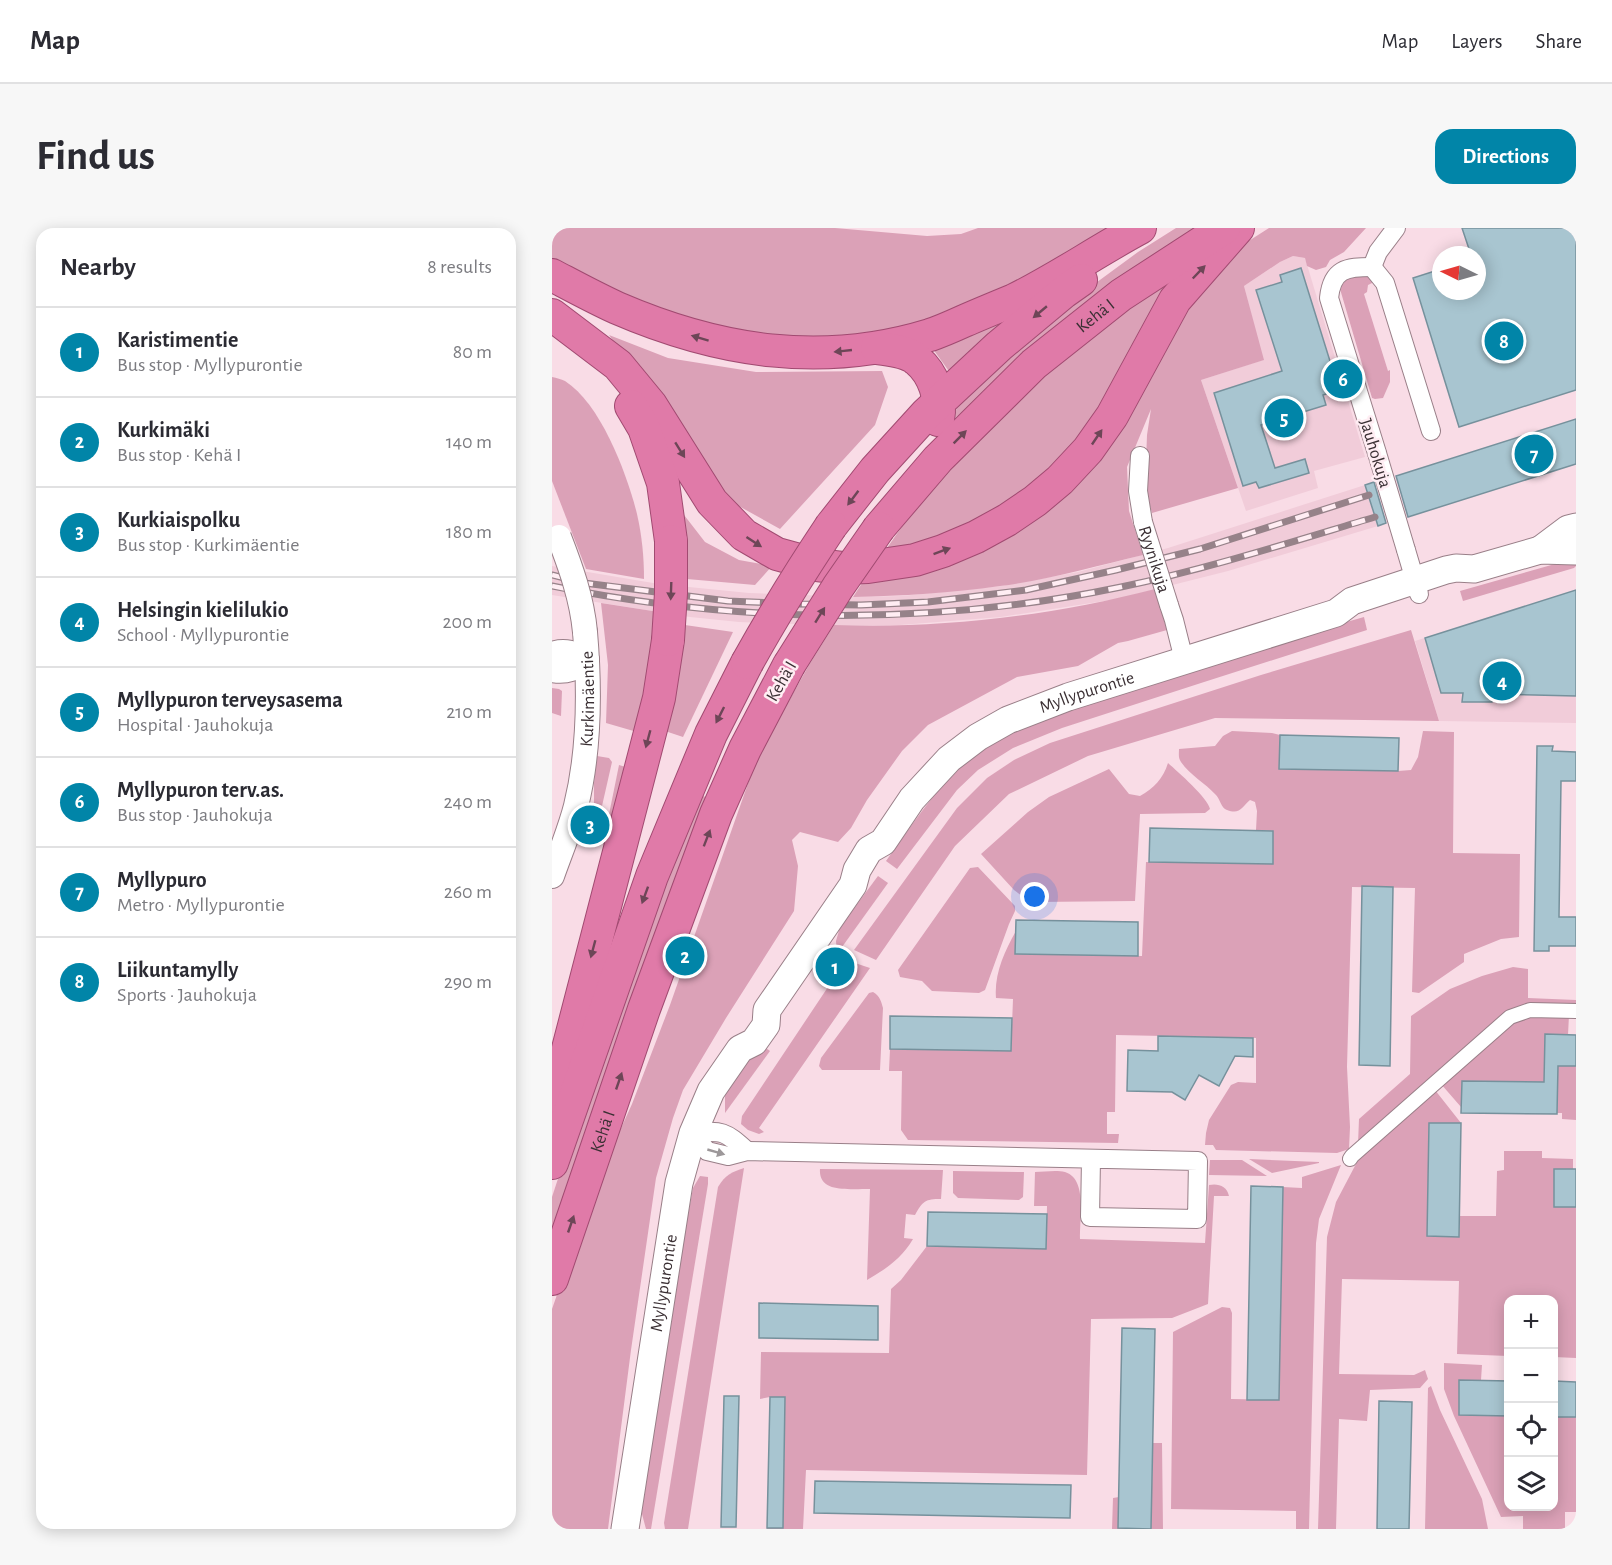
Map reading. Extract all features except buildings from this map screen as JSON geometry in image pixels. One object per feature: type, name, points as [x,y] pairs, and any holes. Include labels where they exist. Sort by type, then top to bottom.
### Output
[{"type":"highway","points":[[552,275],[615,307],[709,341],[737,347],[828,353],[876,348],[931,334],[1014,299],[1140,228]]},
{"type":"highway","name":"Kehä I","points":[[552,1163],[652,876],[711,734],[747,663],[800,573],[831,526],[875,470],[939,401],[999,346],[1064,292],[1155,228]]},
{"type":"highway","name":"Kehä I","points":[[552,1279],[644,1009],[716,814],[767,705],[838,587],[879,528],[938,459],[1034,364],[1121,295],[1224,228]]},
{"type":"highway","points":[[552,315],[618,366],[651,405],[712,502],[744,535],[777,554],[817,565],[842,568],[868,567],[915,560],[976,537],[1035,501],[1060,480],[1088,450],[1112,416],[1175,300],[1238,228]]},
{"type":"highway","points":[[552,1111],[659,698],[668,640],[671,593],[671,541],[663,483],[644,428],[616,380],[589,342]]},
{"type":"highway","points":[[876,348],[902,353],[916,359],[928,372],[939,401],[936,429],[904,473],[879,528]]},
{"type":"main road","name":"Myllypurontie","points":[[1540,550],[1568,529],[1576,527]]},
{"type":"main road","name":"Myllypurontie","points":[[625,1529],[674,1214],[685,1158],[693,1133],[711,1091],[740,1049],[741,1033],[753,1016],[767,1010],[853,885],[869,877],[882,858],[883,842],[912,799],[949,759],[978,737],[1008,720],[1068,697],[1336,613],[1356,614],[1417,588],[1451,585],[1460,581],[1474,569],[1540,550],[1576,551]]},
{"type":"street","points":[[1396,228],[1378,252],[1372,267],[1384,283],[1431,431]]},
{"type":"street","name":"Jauhokuja","points":[[1372,267],[1345,270],[1335,277],[1330,285],[1329,298],[1417,588]]},
{"type":"street","name":"Ryynikuja","points":[[1140,456],[1138,491],[1143,522],[1174,620],[1184,660]]},
{"type":"street","name":"Kurkimäentie","points":[[552,876],[575,808],[586,749],[588,696],[583,615],[578,591],[555,530]]},
{"type":"street","points":[[552,654],[562,651],[570,652],[587,660]]},
{"type":"street","points":[[552,670],[571,670],[587,660]]},
{"type":"street","points":[[1350,1159],[1510,1017],[1530,1010],[1576,1011]]},
{"type":"street","points":[[693,1133],[707,1151],[728,1156],[747,1151],[1198,1161],[1197,1219],[1090,1217],[1091,1159]]},
{"type":"shaded area","points":[[552,228],[835,228],[927,236],[961,234],[978,228],[1115,228],[1017,285],[895,333],[766,342],[645,307],[552,261]]},
{"type":"shaded area","points":[[1176,228],[1201,228],[1014,368],[955,418],[958,396],[1089,288],[1138,252]]},
{"type":"shaded area","points":[[1269,228],[1366,228],[1344,252],[1330,260],[1326,267],[1316,270],[1307,266],[1305,258],[1293,256],[1244,286],[1264,360],[1201,380],[1238,488],[1152,513],[1145,489],[1147,435],[1151,409],[1127,467],[1129,511],[1143,555],[1018,583],[945,592],[853,597],[866,577],[958,558],[1002,541],[1043,512],[1187,300],[1244,244]]},
{"type":"shaded area","points":[[1293,256],[1305,258],[1365,457],[1314,471],[1318,488],[1246,511],[1201,380],[1263,360],[1244,286]]},
{"type":"shaded area","points":[[1367,271],[1374,282],[1368,285],[1367,292],[1364,294],[1388,371],[1390,370],[1390,382],[1383,398],[1375,399],[1372,398],[1340,289],[1350,276]]},
{"type":"shaded area","points":[[1178,274],[1086,437],[989,522],[880,558],[901,528],[977,436],[1052,364]]},
{"type":"shaded area","points":[[1019,314],[951,374],[930,345]]},
{"type":"shaded area","points":[[609,335],[668,358],[756,372],[882,371],[888,387],[875,425],[780,529],[719,495]]},
{"type":"shaded area","points":[[552,377],[565,381],[578,392],[590,406],[611,441],[627,480],[637,514],[644,579],[586,569],[552,481]]},
{"type":"shaded area","points":[[1365,485],[1378,526],[1228,571],[1117,599],[1001,617],[900,625],[847,626],[739,622],[690,617],[552,595],[552,566],[659,584],[749,593],[853,597],[902,596],[1001,586],[1078,572],[1168,548]]},
{"type":"shaded area","points":[[674,502],[705,542],[739,560],[772,566],[755,585],[687,579]]},
{"type":"shaded area","points":[[1576,558],[1574,568],[1463,601],[1460,591]]},
{"type":"shaded area","points":[[1155,589],[1167,630],[1118,643],[1078,666],[1017,677],[928,725],[902,751],[867,800],[851,828],[838,842],[800,832],[792,840],[798,866],[794,911],[683,1090],[656,1178],[608,1529],[552,1529],[552,1309],[597,1181],[632,1104],[670,1005],[757,758],[834,625],[915,625],[996,619],[1076,607]]},
{"type":"shaded area","points":[[1576,590],[1576,723],[1439,721],[1415,641]]},
{"type":"shaded area","points":[[601,603],[659,612],[637,732],[606,723],[608,665]]},
{"type":"shaded area","points":[[1364,617],[1367,630],[1062,728],[1013,748],[978,770],[957,790],[897,869],[886,861],[922,811],[952,775],[983,750],[1004,737],[1077,707]]},
{"type":"shaded area","points":[[685,625],[733,632],[683,737],[659,729]]},
{"type":"shaded area","points":[[1411,630],[1439,721],[1215,718],[1088,756],[1009,794],[955,846],[876,960],[854,950],[957,808],[987,778],[1014,760],[1050,743],[1261,675]]},
{"type":"shaded area","points":[[552,688],[562,691],[561,716],[552,713]]},
{"type":"shaded area","points":[[1232,731],[1280,735],[1279,769],[1398,771],[1411,770],[1418,757],[1423,731],[1454,732],[1453,853],[1520,854],[1519,937],[1501,939],[1464,954],[1464,962],[1419,993],[1412,992],[1415,888],[1352,887],[1347,1067],[1349,1149],[1337,1153],[1216,1150],[1213,1145],[1205,1145],[1209,1120],[1231,1085],[1238,1082],[1256,1083],[1256,1038],[1116,1035],[1115,1112],[1107,1112],[1107,1134],[1119,1134],[1118,1143],[908,1140],[901,1130],[902,1071],[889,1071],[890,1049],[1011,1051],[1013,999],[996,998],[996,989],[1001,964],[1016,931],[1016,954],[1142,956],[1146,862],[1272,864],[1273,831],[1256,830],[1255,802],[1250,800],[1243,808],[1235,812],[1225,809],[1216,795],[1179,759],[1179,749],[1215,746],[1223,736]]},
{"type":"shaded area","points":[[597,756],[609,758],[612,762],[602,806],[594,803]]},
{"type":"shaded area","points":[[1168,763],[1198,792],[1210,809],[1205,813],[1140,814],[1135,901],[1037,902],[1027,900],[1014,890],[981,854],[1028,812],[1049,797],[1109,769],[1129,794],[1140,796],[1157,782]]},
{"type":"shaded area","points":[[619,765],[629,768],[605,845],[603,844]]},
{"type":"shaded area","points":[[700,794],[707,798],[552,1239],[552,1197],[591,1078]]},
{"type":"shaded area","points":[[978,867],[1015,906],[985,990],[979,993],[932,991],[922,981],[900,977],[898,970],[970,868]]},
{"type":"shaded area","points":[[878,876],[888,883],[837,954],[836,941],[840,927]]},
{"type":"shaded area","points":[[846,960],[870,968],[759,1128],[764,1132],[759,1134],[748,1130],[741,1124],[742,1116]]},
{"type":"shaded area","points":[[1513,967],[1528,969],[1528,998],[1576,1000],[1576,1005],[1523,1006],[1358,1144],[1359,1119],[1410,1074],[1411,1016],[1450,989]]},
{"type":"shaded area","points":[[873,992],[879,997],[883,1008],[880,1070],[822,1070],[819,1066],[821,1058],[869,993]]},
{"type":"shaded area","points":[[1536,1015],[1569,1015],[1568,1035],[1546,1034],[1544,1082],[1462,1081],[1461,1107],[1441,1084],[1513,1022]]},
{"type":"shaded area","points":[[759,1043],[770,1051],[725,1113],[725,1093]]},
{"type":"shaded area","points":[[1552,1066],[1576,1066],[1576,1120],[1562,1119],[1562,1113],[1557,1113],[1558,1078]]},
{"type":"shaded area","points":[[1435,1090],[1461,1123],[1429,1123],[1427,1236],[1459,1237],[1460,1216],[1496,1216],[1497,1171],[1504,1170],[1504,1151],[1542,1151],[1542,1158],[1573,1159],[1573,1169],[1554,1169],[1554,1206],[1576,1207],[1576,1358],[1558,1357],[1558,1295],[1504,1295],[1504,1356],[1457,1354],[1459,1281],[1342,1279],[1339,1374],[1414,1375],[1425,1370],[1428,1379],[1420,1388],[1370,1390],[1367,1421],[1339,1419],[1336,1529],[1318,1529],[1327,1237],[1336,1202],[1357,1162]]},
{"type":"shaded area","points":[[1249,1159],[1319,1162],[1319,1163],[1272,1173]]},
{"type":"shaded area","points":[[1210,1160],[1242,1160],[1267,1176],[1209,1175]]},
{"type":"shaded area","points":[[1341,1165],[1319,1219],[1316,1243],[1309,1529],[1296,1529],[1296,1511],[1171,1509],[1173,1332],[1222,1307],[1230,1308],[1232,1313],[1231,1399],[1279,1400],[1283,1187],[1302,1188],[1302,1177]]},
{"type":"shaded area","points":[[744,1168],[688,1529],[665,1529],[664,1523],[718,1187],[729,1175]]},
{"type":"shaded area","points":[[820,1169],[943,1170],[941,1199],[925,1202],[915,1215],[906,1214],[904,1238],[913,1239],[893,1262],[867,1280],[870,1189],[830,1186],[821,1177]]},
{"type":"shaded area","points":[[953,1171],[1024,1172],[1023,1197],[1019,1200],[958,1198],[953,1193]]},
{"type":"shaded area","points":[[1035,1172],[1065,1172],[1077,1183],[1081,1201],[1080,1239],[1205,1243],[1209,1185],[1222,1186],[1229,1196],[1214,1196],[1208,1304],[1172,1318],[1091,1319],[1087,1475],[806,1470],[803,1529],[767,1529],[783,1528],[785,1398],[760,1399],[761,1352],[889,1353],[891,1289],[901,1280],[927,1246],[1046,1249],[1047,1206],[1034,1206]]},
{"type":"shaded area","points":[[700,1176],[708,1177],[708,1184],[651,1529],[646,1529],[642,1508],[686,1226],[693,1188]]},
{"type":"shaded area","points":[[1444,1363],[1482,1365],[1481,1380],[1459,1380],[1459,1415],[1504,1416],[1504,1511],[1558,1511],[1558,1417],[1576,1417],[1576,1512],[1565,1512],[1565,1529],[1523,1529],[1523,1516],[1501,1517],[1454,1416],[1444,1389]]},
{"type":"shaded area","points":[[1431,1386],[1482,1499],[1488,1529],[1425,1529],[1428,1388]]},
{"type":"shaded area","points":[[1153,1443],[1162,1443],[1163,1529],[1112,1529],[1113,1498],[1119,1497],[1118,1528],[1151,1528]]},
{"type":"railway","points":[[552,575],[584,583],[728,601],[861,605],[928,602],[1026,590],[1116,570],[1200,549],[1369,495]]},
{"type":"railway","points":[[552,586],[622,599],[694,608],[765,613],[908,614],[980,609],[1051,600],[1153,580],[1249,555],[1375,517]]},
{"type":"place","name":"Liikuntamylly","points":[[1504,341]]},
{"type":"place","name":"Myllypuron terv.as.","points":[[1343,379]]},
{"type":"place","name":"Myllypuron terveysasema","points":[[1284,418]]},
{"type":"place","name":"Myllypuro","points":[[1534,454]]},
{"type":"place","name":"Helsingin kielilukio","points":[[1502,681]]},
{"type":"place","name":"Kurkiaispolku","points":[[590,825]]},
{"type":"place","name":"Kurkimäki","points":[[685,956]]},
{"type":"place","name":"Karistimentie","points":[[835,967]]}]
